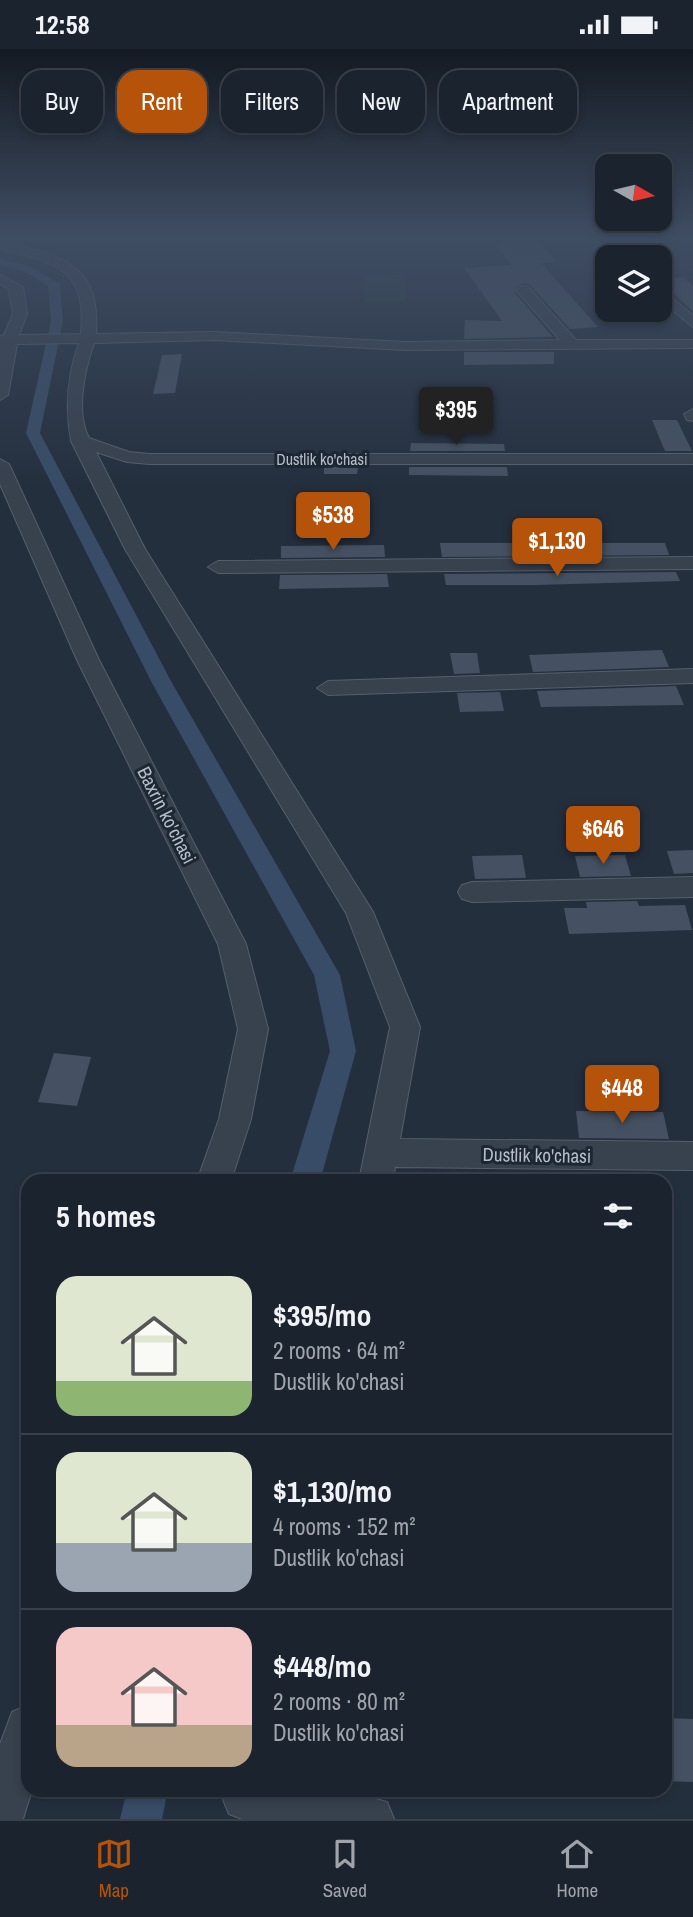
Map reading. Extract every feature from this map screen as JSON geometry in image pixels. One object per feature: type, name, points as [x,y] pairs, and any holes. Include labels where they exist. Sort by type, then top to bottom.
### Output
[{"type":"street","points":[[0,395],[5,340],[16,321]]},
{"type":"street","points":[[89,321],[88,337],[78,368],[75,428],[80,441],[135,549],[359,912],[405,1027],[379,1167]]},
{"type":"street","points":[[550,321],[573,346]]},
{"type":"street","points":[[5,340],[214,336],[405,346],[693,344]]},
{"type":"street","name":"Dustlik ko'chasi","points":[[80,441],[127,457],[149,459],[693,459]]},
{"type":"street","name":"Baxrin ko'chasi","points":[[0,464],[88,660],[232,944],[253,1029],[235,1119],[216,1174]]},
{"type":"street","points":[[218,566],[693,563]]},
{"type":"street","points":[[328,688],[693,676]]},
{"type":"street","points":[[472,892],[693,887]]},
{"type":"street","name":"Dustlik ko'chasi","points":[[379,1167],[693,1156]]},
{"type":"street","points":[[3,1796],[21,1747]]},
{"type":"street","points":[[245,1802],[370,1819]]},
{"type":"building","points":[[465,321],[539,321],[553,337],[464,339]]},
{"type":"building","points":[[562,321],[592,321],[598,327],[570,329]]},
{"type":"building","points":[[464,352],[554,352],[554,364],[464,365]]},
{"type":"building","points":[[182,354],[175,393],[153,394],[162,355]]},
{"type":"building","points":[[652,420],[677,420],[692,451],[665,451]]},
{"type":"building","points":[[411,443],[504,444],[505,451],[410,451]]},
{"type":"building","points":[[324,467],[358,467],[357,474],[324,474]]},
{"type":"building","points":[[409,467],[507,467],[508,476],[409,475]]},
{"type":"building","points":[[440,543],[665,543],[669,555],[442,557]]},
{"type":"building","points":[[384,545],[385,557],[281,558],[281,546]]},
{"type":"building","points":[[676,572],[680,581],[536,585],[446,585],[444,574]]},
{"type":"building","points":[[387,574],[389,587],[279,589],[280,575]]},
{"type":"building","points":[[662,650],[669,667],[533,672],[529,655]]},
{"type":"building","points":[[450,653],[477,653],[480,673],[454,674]]},
{"type":"building","points":[[676,686],[684,705],[541,707],[537,691]]},
{"type":"building","points":[[500,692],[504,711],[460,712],[457,693]]},
{"type":"building","points":[[693,850],[693,873],[674,874],[667,851]]},
{"type":"building","points":[[522,855],[526,878],[475,879],[472,856]]},
{"type":"building","points":[[625,855],[631,876],[580,877],[575,856]]},
{"type":"building","points":[[637,901],[639,906],[685,905],[692,930],[569,934],[564,908],[587,908],[586,902]]},
{"type":"building","points":[[54,1053],[91,1057],[77,1106],[38,1102]]},
{"type":"building","points":[[576,1111],[663,1112],[669,1139],[579,1138]]},
{"type":"building","points":[[672,1718],[693,1719],[693,1782],[672,1781]]},
{"type":"waterway","points":[[57,321],[33,433],[162,683],[327,975],[343,1051],[307,1174]]},
{"type":"waterway","points":[[141,1819],[146,1797]]}]
